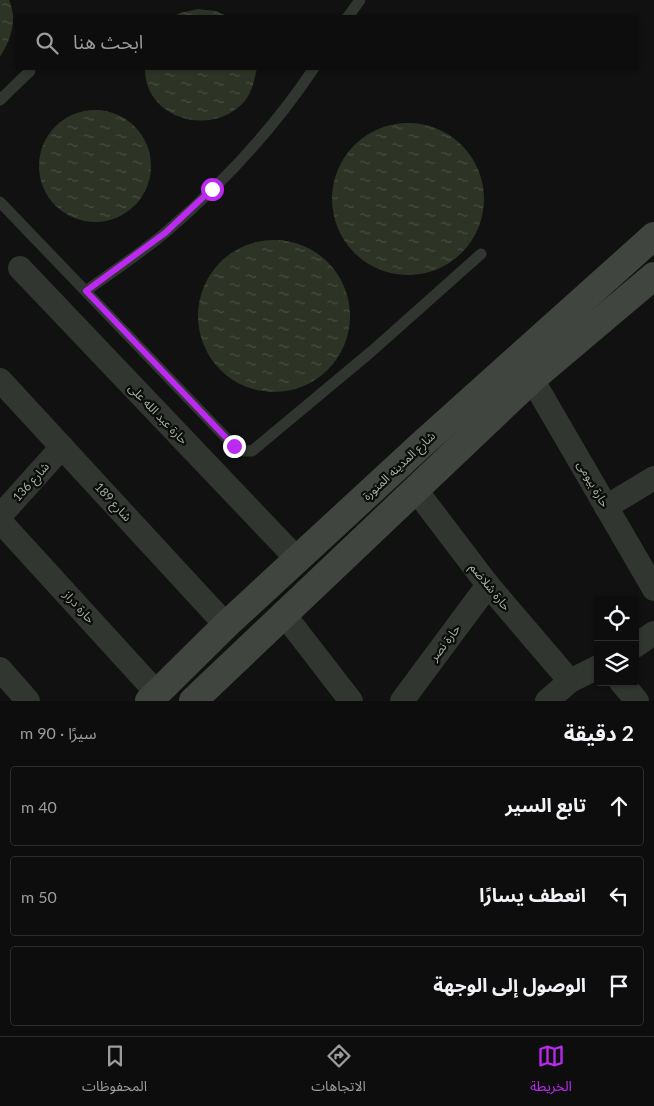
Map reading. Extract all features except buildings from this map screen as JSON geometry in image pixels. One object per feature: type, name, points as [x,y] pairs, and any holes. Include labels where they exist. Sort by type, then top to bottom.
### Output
[{"type":"main road","name":"شارع المدينه المنورة","points":[[153,697],[297,559],[529,346],[654,236]]},
{"type":"main road","points":[[193,701],[283,613],[532,379],[654,276]]},
{"type":"street","name":"حارة عبد الله على","points":[[20,268],[297,559]]},
{"type":"street","name":"حارة بيومى","points":[[532,379],[654,589]]},
{"type":"street","name":"شارع 189","points":[[0,380],[226,625]]},
{"type":"street","name":"شارع 136","points":[[0,516],[62,447]]},
{"type":"street","points":[[606,507],[654,478]]},
{"type":"street","name":"حارة شلاضم","points":[[415,489],[488,585],[570,681]]},
{"type":"street","name":"حارة دراز","points":[[0,521],[153,697]]},
{"type":"street","name":"حارة نصر","points":[[402,701],[488,585]]},
{"type":"street","points":[[283,613],[351,701]]},
{"type":"street","points":[[639,643],[654,633]]},
{"type":"street","points":[[0,669],[28,701]]},
{"type":"street","points":[[547,701],[570,681],[594,669]]},
{"type":"street","points":[[624,686],[637,701]]},
{"type":"lane","points":[[350,15],[360,0]]},
{"type":"lane","points":[[86,291],[165,233],[212,189],[300,89],[313,70]]},
{"type":"lane","points":[[0,100],[30,71]]},
{"type":"lane","points":[[0,202],[234,446],[244,451],[252,451],[372,351],[481,254]]},
{"type":"water","points":[[0,0],[9,0],[12,7],[13,22],[10,36],[0,57]]},
{"type":"water","points":[[198,9],[216,11],[225,15],[176,15]]},
{"type":"water","points":[[145,70],[257,70],[250,92],[242,104],[228,114],[213,119],[197,120],[181,117],[167,110],[155,99],[148,85]]},
{"type":"water","points":[[95,110],[116,114],[135,126],[147,145],[151,166],[147,187],[135,206],[116,218],[95,222],[74,218],[55,206],[43,187],[39,166],[43,145],[55,126],[74,114]]},
{"type":"water","points":[[408,123],[437,129],[462,145],[478,170],[484,199],[478,228],[462,253],[437,269],[408,275],[379,269],[354,253],[338,228],[332,199],[338,170],[354,145],[379,129]]},
{"type":"water","points":[[274,240],[303,246],[328,262],[344,287],[350,316],[344,345],[328,370],[303,386],[274,392],[245,386],[220,370],[204,345],[198,316],[204,287],[220,262],[245,246]]},
{"type":"route","points":[[212,189],[165,233],[86,291],[234,446]]}]
